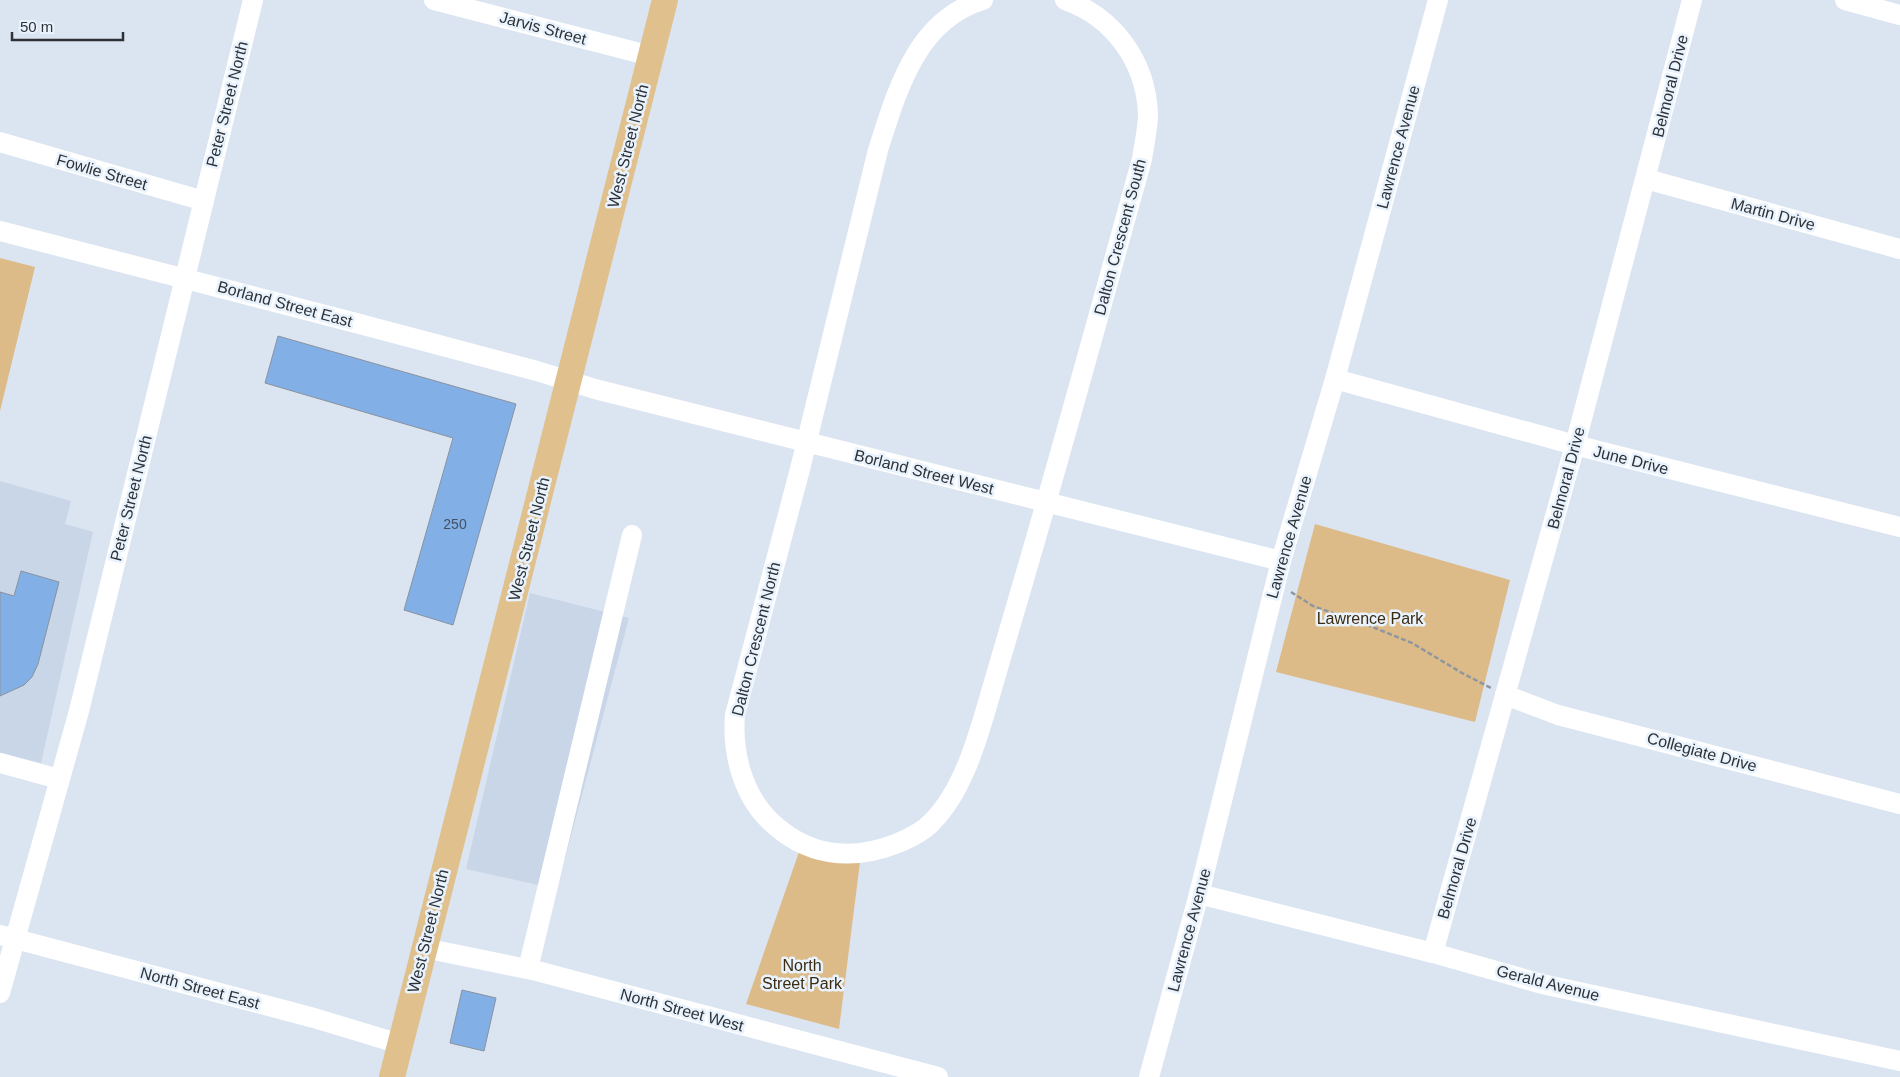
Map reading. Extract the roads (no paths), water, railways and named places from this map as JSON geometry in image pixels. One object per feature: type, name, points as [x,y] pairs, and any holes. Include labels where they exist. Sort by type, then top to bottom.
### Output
[{"type":"main road","name":"West Street North","points":[[392,1077],[665,0]]},
{"type":"street","name":"Peter Street North","points":[[0,993],[7,937],[59,779],[79,711],[253,0]]},
{"type":"street","name":"Jarvis Street","points":[[434,0],[651,56]]},
{"type":"street","points":[[806,442],[878,150],[903,77],[919,48],[936,28],[957,12],[984,0]]},
{"type":"street","name":"Dalton Crescent South","points":[[1047,503],[1142,160],[1148,114],[1135,58],[1113,30],[1098,16],[1080,5],[1065,0]]},
{"type":"street","name":"Lawrence Avenue","points":[[1149,1077],[1199,894],[1275,582],[1335,379],[1438,0]]},
{"type":"street","name":"Belmoral Drive","points":[[1433,953],[1575,446],[1692,0]]},
{"type":"street","points":[[1845,0],[1900,15]]},
{"type":"street","name":"Fowlie Street","points":[[0,142],[204,200]]},
{"type":"street","name":"Martin Drive","points":[[1646,179],[1900,249]]},
{"type":"street","name":"Borland Street East","points":[[0,231],[356,323],[568,381]]},
{"type":"street","name":"June Drive","points":[[1335,379],[1575,446],[1900,527]]},
{"type":"street","name":"Borland Street West","points":[[568,381],[1281,561]]},
{"type":"street","name":"Dalton Crescent North","points":[[806,442],[741,687],[735,715],[734,735],[744,781],[753,799],[767,818],[781,831],[801,844],[820,850],[841,855],[890,846],[922,831],[947,803],[964,772],[980,731],[1047,503]]},
{"type":"street","points":[[528,969],[632,535]]},
{"type":"street","name":"Collegiate Drive","points":[[1505,695],[1558,715],[1900,804]]},
{"type":"street","points":[[0,763],[59,779]]},
{"type":"street","name":"Gerald Avenue","points":[[1199,894],[1433,953],[1542,984],[1900,1061]]},
{"type":"street","name":"North Street East","points":[[7,937],[314,1018],[400,1044]]},
{"type":"street","name":"North Street West","points":[[424,948],[528,969],[938,1077]]},
{"type":"park label","name":"Lawrence Park","points":[[1370,618]]},
{"type":"park label","name":"North Street Park","points":[[802,974]]}]
